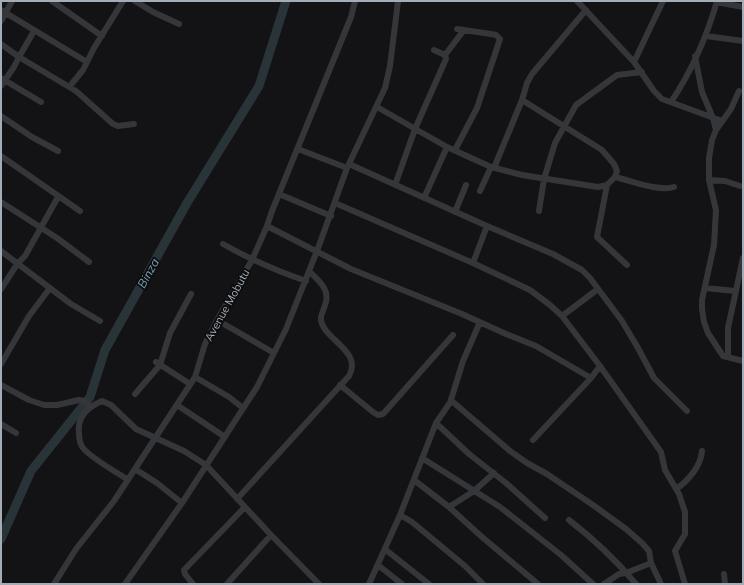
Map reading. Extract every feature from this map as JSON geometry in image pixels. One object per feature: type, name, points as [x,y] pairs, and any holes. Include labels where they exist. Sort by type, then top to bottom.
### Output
[{"type":"street","points":[[1,22],[4,11],[12,1]]},
{"type":"street","points":[[52,1],[102,36]]},
{"type":"street","points":[[70,86],[83,70],[123,1]]},
{"type":"street","points":[[135,1],[153,12],[179,24]]},
{"type":"street","name":"Avenue Mobutu","points":[[54,584],[76,549],[114,501],[195,377],[205,344],[217,320],[252,260],[268,226],[355,1]]},
{"type":"street","points":[[126,584],[226,436],[257,386],[286,328],[310,272],[348,166],[377,107],[388,78],[397,22],[398,1]]},
{"type":"street","points":[[577,1],[634,62],[658,96],[662,99],[722,121]]},
{"type":"street","points":[[634,62],[663,1]]},
{"type":"street","points":[[671,102],[678,92],[706,36],[716,1],[743,7]]},
{"type":"street","points":[[480,191],[522,100],[527,83],[532,74],[586,10]]},
{"type":"street","points":[[4,11],[34,31],[87,62]]},
{"type":"street","points":[[455,150],[477,108],[500,42],[499,37],[496,35],[457,29]]},
{"type":"street","points":[[395,185],[415,129],[446,59],[445,55],[464,30]]},
{"type":"street","points":[[1,86],[3,79],[14,67],[18,57],[34,31]]},
{"type":"street","points":[[706,36],[743,41]]},
{"type":"street","points":[[1,44],[18,57],[70,86],[85,97],[113,124],[118,126],[134,124]]},
{"type":"street","points":[[434,50],[445,55]]},
{"type":"street","points":[[695,56],[702,92],[713,118],[716,130]]},
{"type":"street","points":[[539,211],[544,179],[555,143],[576,104],[617,75],[642,72]]},
{"type":"street","points":[[3,79],[41,102]]},
{"type":"street","points":[[739,91],[731,109],[716,130],[710,150],[709,180],[716,210],[714,249],[702,300],[704,322],[708,333],[721,354],[743,360]]},
{"type":"street","points":[[377,107],[448,147],[492,167],[507,172],[598,187],[606,185],[616,177],[617,171],[614,164],[602,150],[522,100]]},
{"type":"street","points":[[1,116],[32,137],[58,152]]},
{"type":"street","points":[[424,198],[448,147]]},
{"type":"street","points":[[298,149],[348,166],[395,185],[572,263],[590,278],[622,321],[654,378],[686,411]]},
{"type":"street","points":[[1,156],[80,211]]},
{"type":"street","points":[[616,177],[657,188],[664,189],[674,187]]},
{"type":"street","points":[[709,180],[725,181],[740,186]]},
{"type":"street","points":[[455,212],[466,185]]},
{"type":"street","points":[[606,185],[597,237],[627,264]]},
{"type":"street","points":[[280,194],[331,216]]},
{"type":"street","points":[[1,289],[18,263],[25,256],[58,197]]},
{"type":"street","points":[[1,202],[40,227],[89,262]]},
{"type":"street","points":[[335,203],[473,263],[530,290],[562,316],[600,366],[661,452],[666,470],[682,502],[685,512],[685,534],[674,551],[685,584]]},
{"type":"street","points":[[268,226],[363,274],[536,346],[591,378]]},
{"type":"street","points":[[473,263],[487,226]]},
{"type":"street","points":[[223,244],[252,260],[279,272],[306,281]]},
{"type":"street","points":[[1,251],[71,304],[100,321]]},
{"type":"street","points":[[728,357],[728,328],[743,258]]},
{"type":"street","points":[[237,499],[352,371],[352,361],[323,325],[321,317],[326,303],[326,291],[323,285],[310,272]]},
{"type":"street","points":[[1,364],[29,316],[50,288]]},
{"type":"street","points":[[705,288],[735,291]]},
{"type":"street","points":[[562,316],[598,289]]},
{"type":"street","points":[[135,394],[158,364],[170,333],[191,294]]},
{"type":"street","points":[[217,320],[274,353]]},
{"type":"street","points":[[369,584],[386,550],[436,423],[450,403],[463,361],[480,322]]},
{"type":"street","points":[[340,386],[373,412],[378,415],[383,414],[453,336]]},
{"type":"street","points":[[158,364],[190,384]]},
{"type":"street","points":[[534,440],[591,378],[600,366]]},
{"type":"street","points":[[195,377],[243,408]]},
{"type":"street","points":[[1,385],[29,400],[44,405],[57,405],[79,400],[88,404],[102,401],[108,402],[136,429],[192,455],[206,465],[319,584]]},
{"type":"street","points":[[450,403],[454,402],[521,459],[547,474],[626,529],[647,547],[651,563],[661,584]]},
{"type":"street","points":[[88,404],[80,419],[78,431],[81,444],[88,452],[127,479]]},
{"type":"street","points":[[177,405],[226,436]]},
{"type":"street","points":[[436,423],[469,454],[494,473],[545,518]]},
{"type":"street","points":[[1,424],[16,433]]},
{"type":"street","points":[[676,489],[689,478],[701,458],[702,451]]},
{"type":"street","points":[[422,458],[500,507],[561,555],[593,584]]},
{"type":"street","points":[[135,469],[157,483],[182,503]]},
{"type":"street","points":[[449,507],[474,491],[494,473]]},
{"type":"street","points":[[414,480],[449,507],[538,584]]},
{"type":"street","points":[[193,584],[184,574],[184,570],[245,507]]},
{"type":"street","points":[[400,516],[412,522],[465,566],[483,584]]},
{"type":"street","points":[[569,520],[603,547],[636,584]]},
{"type":"street","points":[[226,584],[271,535]]},
{"type":"street","points":[[386,550],[429,584]]},
{"type":"street","points":[[604,584],[619,574],[626,573],[651,563]]},
{"type":"street","points":[[378,564],[402,584]]},
{"type":"street","points":[[724,574],[725,584]]},
{"type":"waterway","name":"Binza","points":[[1,539],[31,471],[90,397],[105,350],[187,203],[259,86],[286,1]]}]
